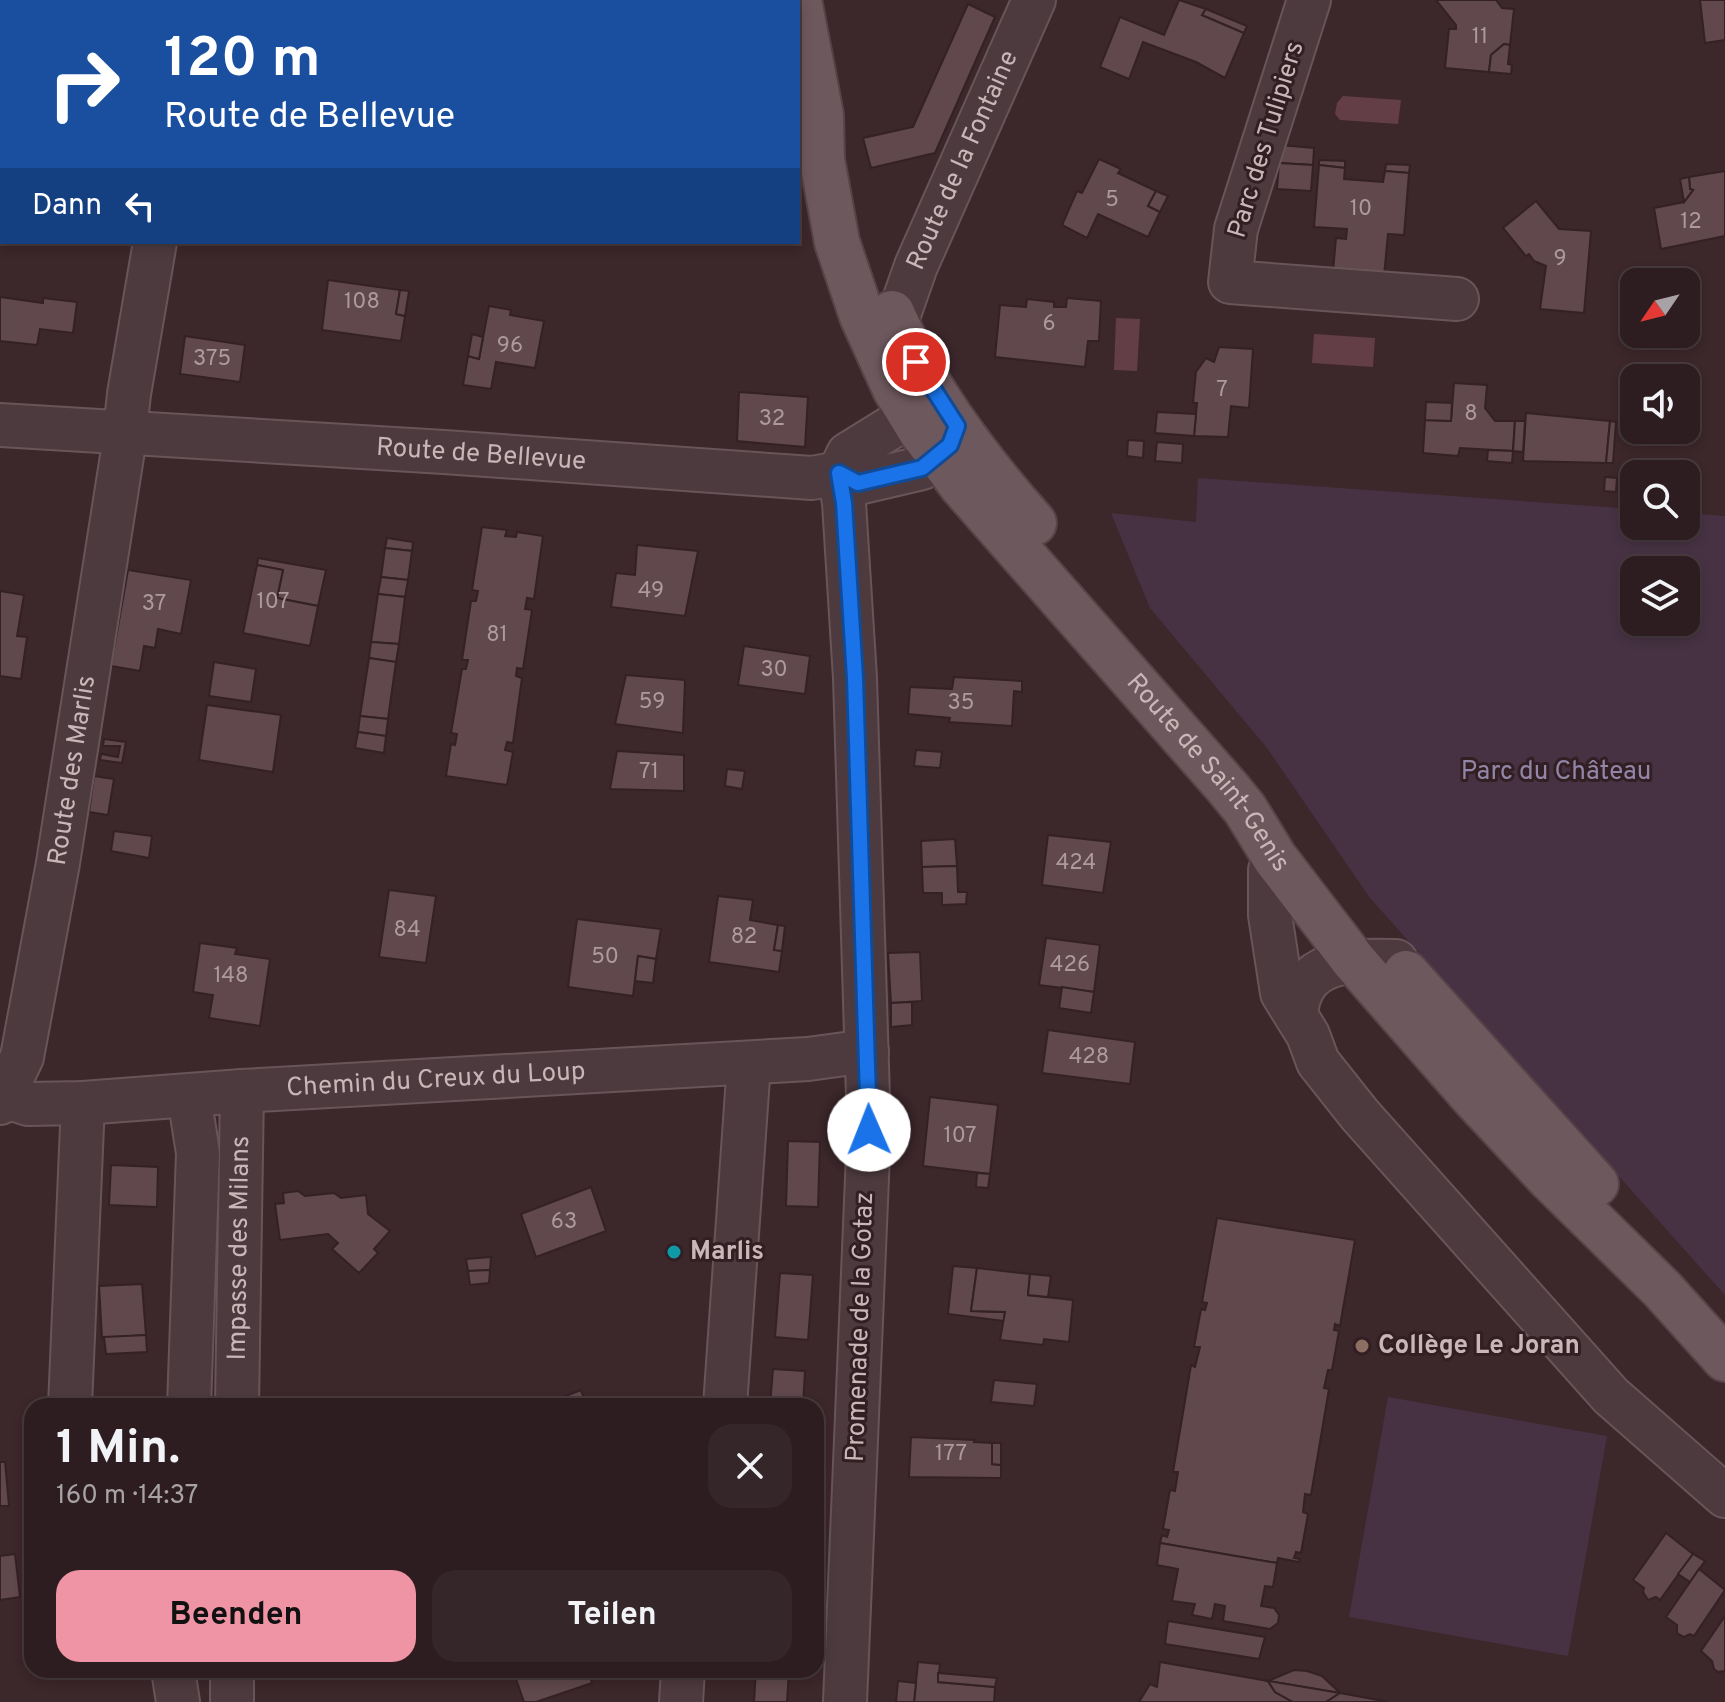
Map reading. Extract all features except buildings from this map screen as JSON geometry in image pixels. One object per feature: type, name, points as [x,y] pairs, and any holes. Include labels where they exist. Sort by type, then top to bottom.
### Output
[{"type":"main road","name":"Route de Saint-Genis","points":[[800,5],[821,115],[822,160],[837,242],[877,350],[895,389],[1021,508],[1240,756],[1344,901],[1375,961],[1474,1098],[1550,1179],[1662,1289],[1725,1359]]},
{"type":"main road","name":"Route de Saint-Genis","points":[[821,115],[838,153],[862,240],[896,323],[916,362],[939,428],[1245,809],[1275,858],[1725,1328]]},
{"type":"street","name":"Route de la Fontaine","points":[[896,323],[916,266],[1034,0]]},
{"type":"street","name":"Parc des Tulipiers","points":[[1309,0],[1236,229],[1230,282],[1457,299]]},
{"type":"street","name":"Route des Marlis","points":[[2,1100],[22,1057],[58,863],[155,244]]},
{"type":"street","name":"Route de Bellevue","points":[[0,425],[812,478],[839,473]]},
{"type":"street","points":[[839,473],[848,454],[939,428]]},
{"type":"street","name":"Promenade de la Gotaz","points":[[839,473],[844,503],[855,678],[869,1130],[845,1702]]},
{"type":"street","points":[[1275,858],[1270,870],[1270,915],[1282,993],[1296,1014],[1318,1062],[1360,1115],[1611,1396],[1725,1496]]},
{"type":"street","points":[[1296,1014],[1298,997],[1316,973],[1337,963],[1375,961]]},
{"type":"street","name":"Chemin du Creux du Loup","points":[[2,1100],[28,1104],[83,1103],[242,1091],[749,1063],[867,1051]]},
{"type":"street","points":[[726,1398],[749,1063]]},
{"type":"street","name":"Impasse des Milans","points":[[237,1398],[242,1091]]},
{"type":"street","points":[[189,1096],[198,1153],[189,1398]]},
{"type":"street","points":[[70,1398],[83,1103]]},
{"type":"street","points":[[174,1678],[178,1702]]},
{"type":"street","points":[[232,1678],[232,1702]]},
{"type":"street","points":[[681,1702],[682,1678]]},
{"type":"green space","name":"Parc du Château","points":[[1198,478],[1620,508],[1620,540],[1700,540],[1700,514],[1725,516],[1725,1295],[1370,898],[1267,748],[1150,608],[1111,513],[1196,522]]},
{"type":"green space","points":[[1388,1397],[1607,1436],[1568,1656],[1349,1617]]},
{"type":"shaded area","points":[[1343,96],[1401,100],[1398,124],[1340,120],[1335,114],[1337,103]]},
{"type":"shaded area","points":[[1116,318],[1140,319],[1137,371],[1114,370]]},
{"type":"shaded area","points":[[1314,334],[1375,338],[1373,367],[1312,363]]},
{"type":"place","name":"Marlis","points":[[674,1252]]},
{"type":"place","name":"Collège Le Joran","points":[[1362,1346]]},
{"type":"route","points":[[869,1130],[855,678],[844,503],[839,473],[858,483],[917,470],[950,445],[957,426],[916,362]]}]
